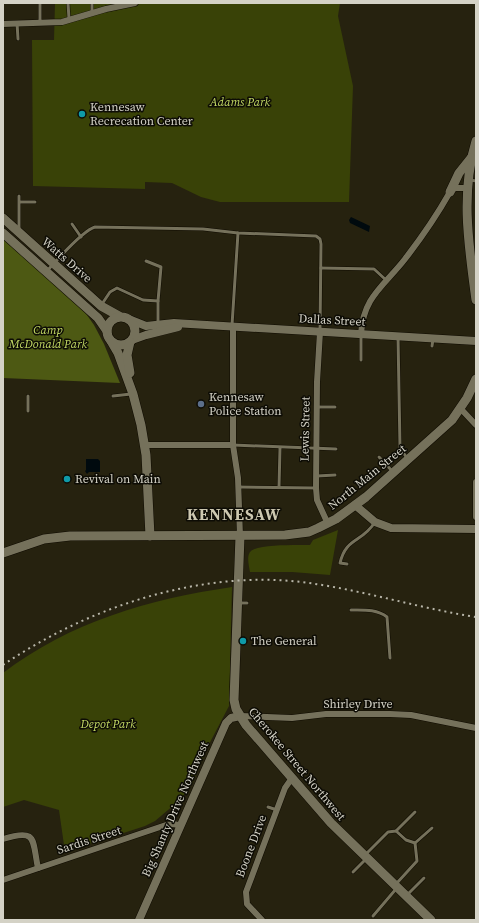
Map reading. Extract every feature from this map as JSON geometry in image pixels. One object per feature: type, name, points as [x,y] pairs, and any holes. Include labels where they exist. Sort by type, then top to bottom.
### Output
[{"type":"main road","points":[[450,192],[476,144]]},
{"type":"main road","points":[[468,158],[470,183],[466,215],[476,300]]},
{"type":"main road","name":"Watts Drive","points":[[3,218],[18,234],[101,306],[119,316]]},
{"type":"main road","name":"Watts Drive","points":[[3,233],[98,318],[107,331]]},
{"type":"main road","points":[[133,394],[118,353],[107,331],[111,320],[119,316],[130,320],[135,327],[131,341],[128,364],[144,445],[150,536]]},
{"type":"main road","points":[[111,341],[122,346],[131,341]]},
{"type":"main road","name":"North Main Street","points":[[3,553],[29,543],[57,537],[240,536],[299,534],[309,532],[328,524],[393,472],[444,428],[453,413],[461,409],[476,379]]},
{"type":"main road","name":"Cherokee Street Northwest","points":[[240,536],[234,700],[236,709],[240,716],[331,824],[431,920]]},
{"type":"street","points":[[3,24],[40,23],[69,20],[92,14],[115,5],[135,3]]},
{"type":"street","points":[[361,334],[367,304],[404,260],[430,224],[450,192],[455,188],[470,183]]},
{"type":"street","name":"Dallas Street","points":[[130,320],[146,326],[174,323],[186,325],[398,336],[433,342],[476,341]]},
{"type":"street","name":"Dallas Street","points":[[131,341],[146,334],[186,325]]},
{"type":"street","points":[[232,327],[231,425],[235,468],[239,487],[240,536]]},
{"type":"street","name":"Lewis Street","points":[[320,332],[316,488],[317,500],[328,524]]},
{"type":"street","points":[[461,409],[476,426]]},
{"type":"street","points":[[144,445],[169,442],[234,445]]},
{"type":"street","points":[[476,482],[476,517]]},
{"type":"street","points":[[353,503],[375,522],[391,528],[404,530],[476,529]]},
{"type":"street","name":"Shirley Drive","points":[[240,716],[292,718],[333,714],[389,712],[411,713],[476,728]]},
{"type":"street","name":"Big Shanty Drive Northwest","points":[[139,920],[226,723],[231,718],[240,716]]},
{"type":"street","name":"Boone Drive","points":[[262,920],[247,904],[246,892],[285,788],[292,778]]},
{"type":"street","name":"Sardis Street","points":[[3,880],[166,825],[174,824],[181,826]]},
{"type":"street","points":[[3,839],[23,834],[33,839],[38,868]]},
{"type":"lane","points":[[40,3],[40,23]]},
{"type":"lane","points":[[68,3],[69,20]]},
{"type":"lane","points":[[92,3],[92,14]]},
{"type":"lane","points":[[18,23],[18,39]]},
{"type":"lane","points":[[18,234],[20,212],[19,196]]},
{"type":"lane","points":[[20,202],[35,202]]},
{"type":"lane","points":[[72,224],[81,237]]},
{"type":"lane","points":[[46,272],[81,237],[90,229],[95,228],[203,229],[238,233],[316,236],[320,239],[320,332]]},
{"type":"lane","points":[[232,327],[238,233]]},
{"type":"lane","points":[[146,261],[161,267],[158,300],[158,325]]},
{"type":"lane","points":[[320,268],[371,268],[377,270],[386,280]]},
{"type":"lane","points":[[101,306],[110,292],[117,288],[143,300],[158,300]]},
{"type":"lane","points":[[361,334],[361,360]]},
{"type":"lane","points":[[398,336],[400,448],[408,459]]},
{"type":"lane","points":[[113,396],[133,394]]},
{"type":"lane","points":[[28,396],[28,411]]},
{"type":"lane","points":[[317,406],[336,407]]},
{"type":"lane","points":[[234,445],[280,448],[336,448]]},
{"type":"lane","points":[[279,487],[280,448]]},
{"type":"lane","points":[[379,457],[393,472]]},
{"type":"lane","points":[[316,476],[335,475]]},
{"type":"lane","points":[[239,487],[316,488]]},
{"type":"lane","points":[[347,564],[340,563],[344,549],[368,532],[375,522]]},
{"type":"lane","points":[[237,603],[247,604]]},
{"type":"lane","points":[[351,610],[373,611],[382,613],[386,617],[390,658]]},
{"type":"lane","points":[[268,807],[277,810]]},
{"type":"lane","points":[[353,872],[388,832],[396,831],[416,812]]},
{"type":"lane","points":[[415,843],[432,828]]},
{"type":"lane","points":[[396,831],[406,840],[415,843]]},
{"type":"lane","points":[[372,916],[417,861],[415,843]]},
{"type":"lane","points":[[406,896],[424,878]]},
{"type":"green space","name":"Adams Park","points":[[55,3],[340,3],[338,16],[353,86],[349,202],[220,202],[201,197],[172,183],[145,182],[145,189],[33,186],[32,40],[54,40]]},
{"type":"green space","name":"Camp McDonald Park","points":[[3,239],[82,308],[94,325],[104,344],[120,383],[3,378]]},
{"type":"green space","points":[[338,530],[330,575],[292,572],[250,572],[248,561],[249,553],[255,549],[279,545],[310,545],[313,540]]},
{"type":"green space","name":"Depot Park","points":[[232,587],[229,706],[207,748],[193,782],[181,799],[155,821],[145,826],[65,852],[59,810],[24,800],[3,807],[3,673],[29,655],[55,640],[112,615],[171,598]]},
{"type":"shaded area","points":[[351,217],[370,226],[369,232],[350,223],[349,220]]},
{"type":"shaded area","points":[[86,459],[98,459],[100,461],[100,472],[89,472],[87,474],[85,471]]},
{"type":"railway","points":[[3,665],[71,626],[107,611],[145,598],[184,588],[223,582],[262,580],[323,585],[476,617]]},
{"type":"place","name":"Kennesaw Recrecation Center","points":[[82,114]]},
{"type":"place","name":"Kennesaw Police Station","points":[[201,404]]},
{"type":"place","name":"Revival on Main","points":[[67,479]]},
{"type":"place","name":"The General","points":[[243,641]]},
{"type":"district","name":"KENNESAW","points":[[234,514]]}]
